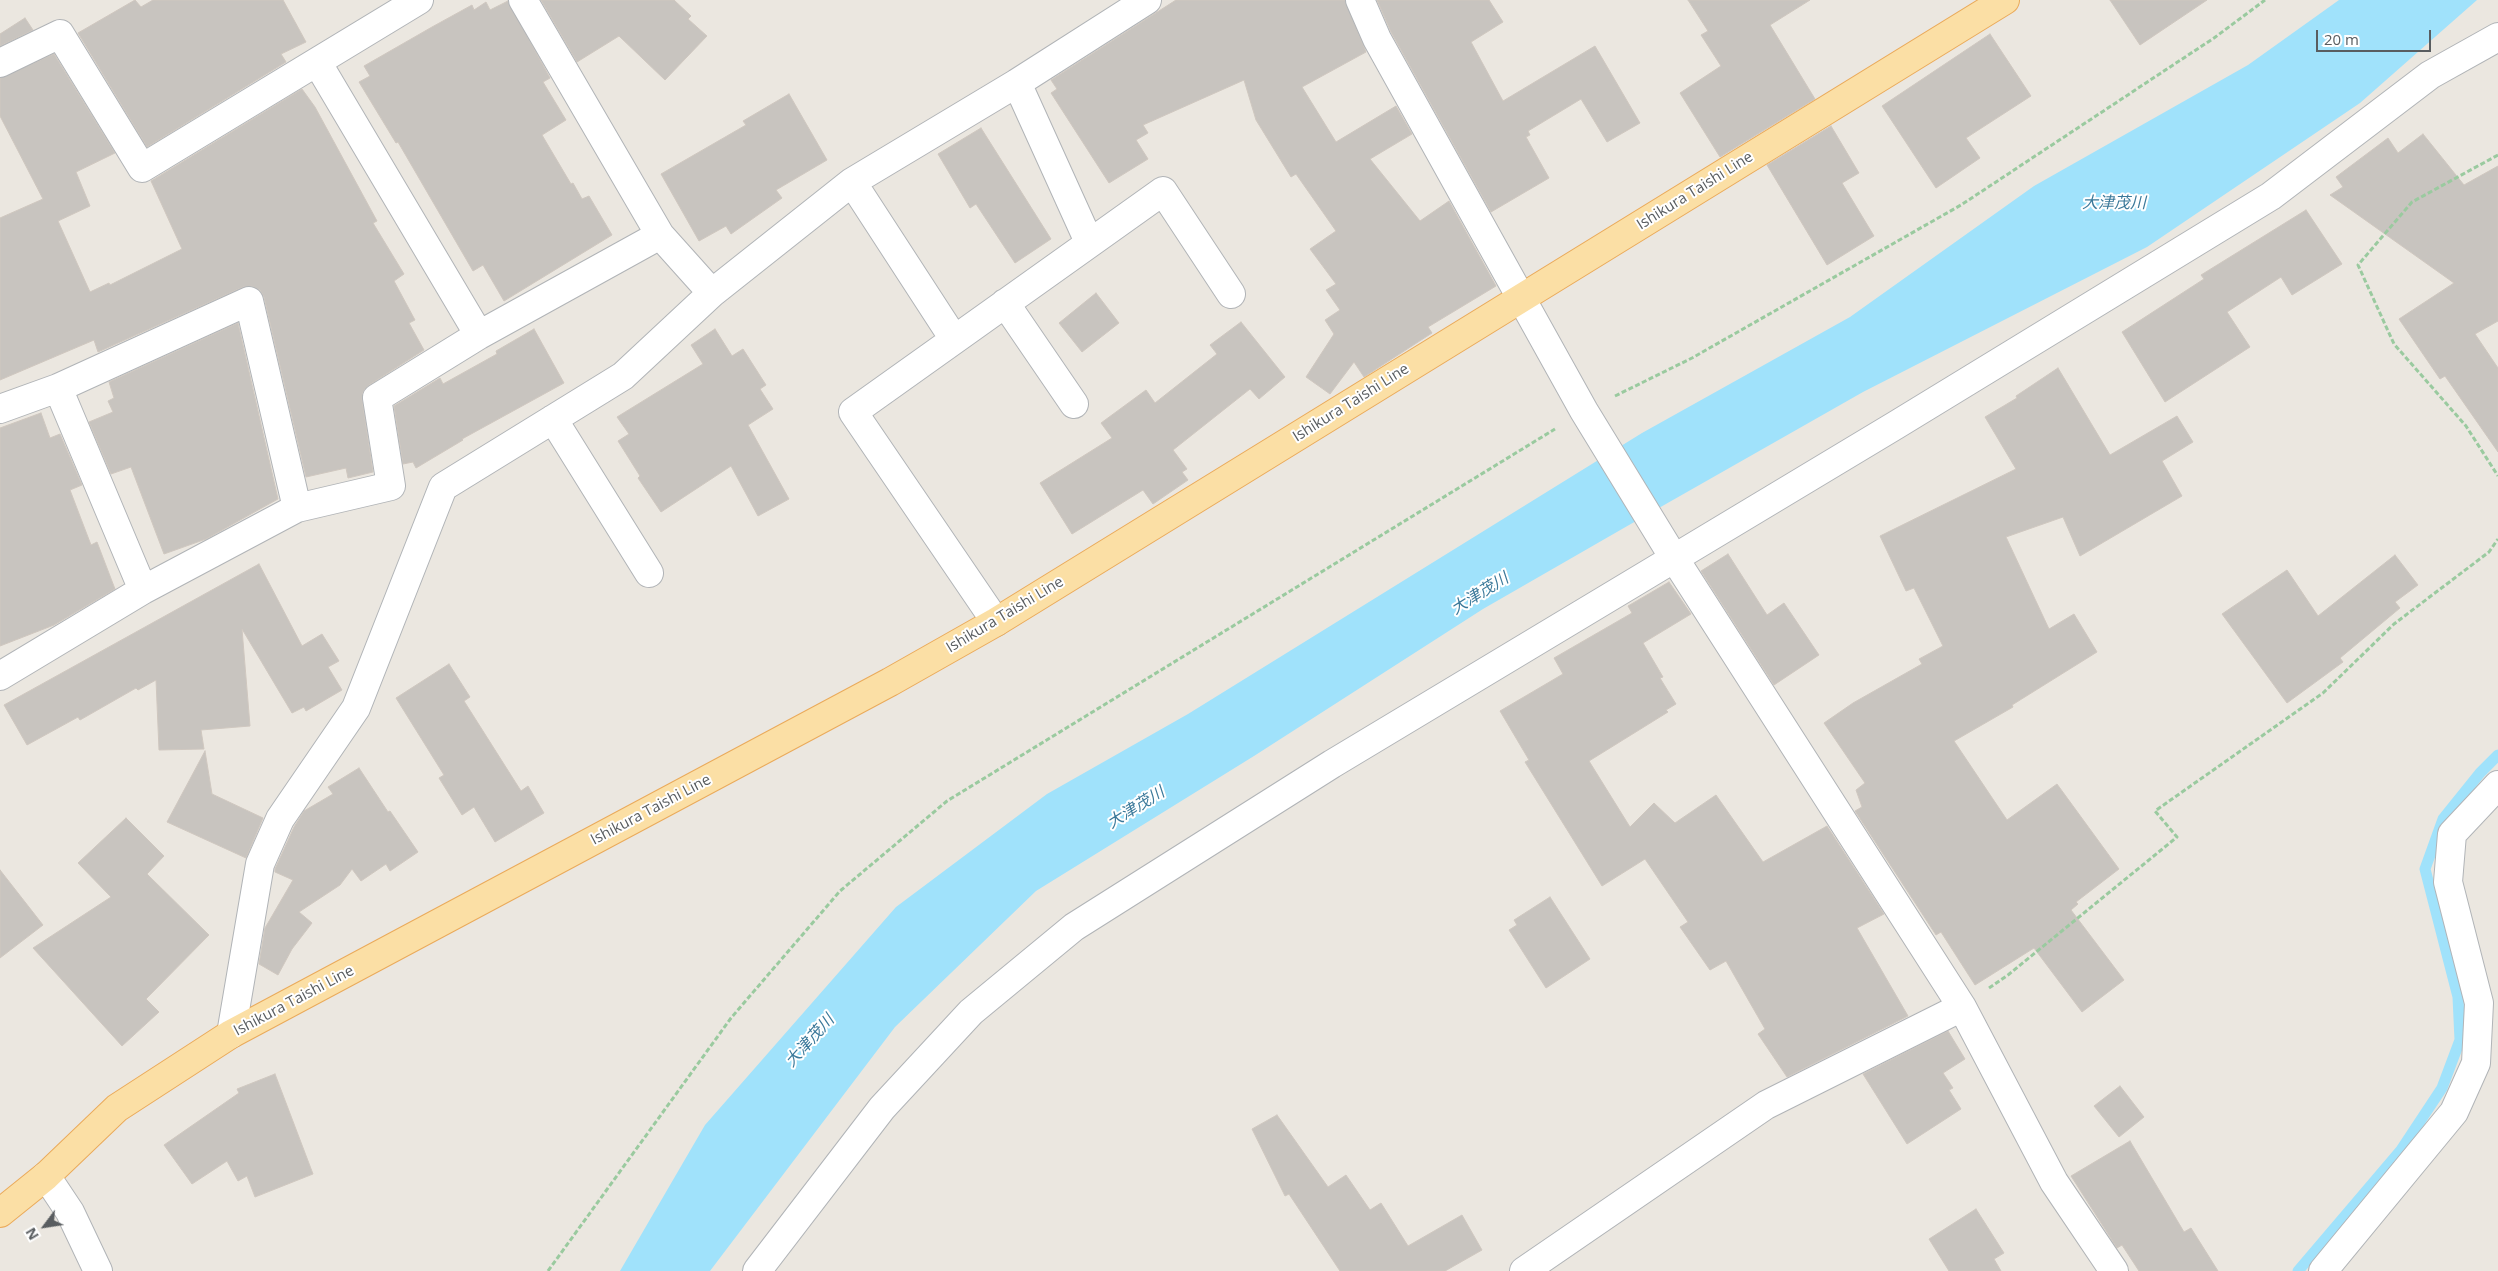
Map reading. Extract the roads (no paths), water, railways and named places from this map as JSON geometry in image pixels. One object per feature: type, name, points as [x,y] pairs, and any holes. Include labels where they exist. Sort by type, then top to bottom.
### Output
[{"type":"main road","name":"Ishikura Taishi Line","points":[[0,1213],[46,1176],[117,1108],[231,1034],[890,682],[996,622],[2006,0]]},
{"type":"street","points":[[0,63],[60,34],[142,168],[419,0]]},
{"type":"street","points":[[523,0],[660,235],[712,293]]},
{"type":"street","points":[[231,1034],[260,864],[280,819],[356,708],[443,487],[623,376],[712,293],[852,182],[1017,83],[1147,0]]},
{"type":"street","points":[[1360,0],[1377,39],[1587,416],[1672,554],[1962,1007],[2054,1182],[2114,1271]]},
{"type":"street","points":[[757,1271],[895,1095],[971,1012],[1074,927],[1332,764],[1672,554],[2271,196],[2430,75],[2498,37]]},
{"type":"street","points":[[317,62],[479,334]]},
{"type":"street","points":[[1017,83],[1089,242]]},
{"type":"street","points":[[852,182],[954,339]]},
{"type":"street","points":[[996,622],[853,412],[1163,191],[1231,294]]},
{"type":"street","points":[[0,676],[143,590],[297,508],[391,486],[377,398],[479,334],[660,235]]},
{"type":"street","points":[[0,409],[58,388],[249,302],[297,508]]},
{"type":"street","points":[[1005,303],[1074,404]]},
{"type":"street","points":[[58,388],[143,590]]},
{"type":"street","points":[[553,419],[648,573]]},
{"type":"street","points":[[2323,1271],[2454,1112],[2476,1063],[2479,1003],[2448,882],[2452,834],[2498,785]]},
{"type":"street","points":[[1524,1271],[1766,1105],[1962,1007]]},
{"type":"street","points":[[46,1176],[70,1212],[98,1271]]},
{"type":"water","name":"大津茂川","points":[[2339,0],[2477,0],[2360,103],[2147,247],[1863,392],[1483,609],[1254,756],[1036,891],[895,1027],[710,1271],[620,1271],[705,1125],[896,907],[1047,794],[1188,714],[1642,433],[1850,317],[2034,186],[2248,65]]},
{"type":"waterway","points":[[2298,1271],[2401,1150],[2442,1088],[2460,1040],[2458,997],[2425,869],[2443,819],[2480,773],[2498,755]]}]
